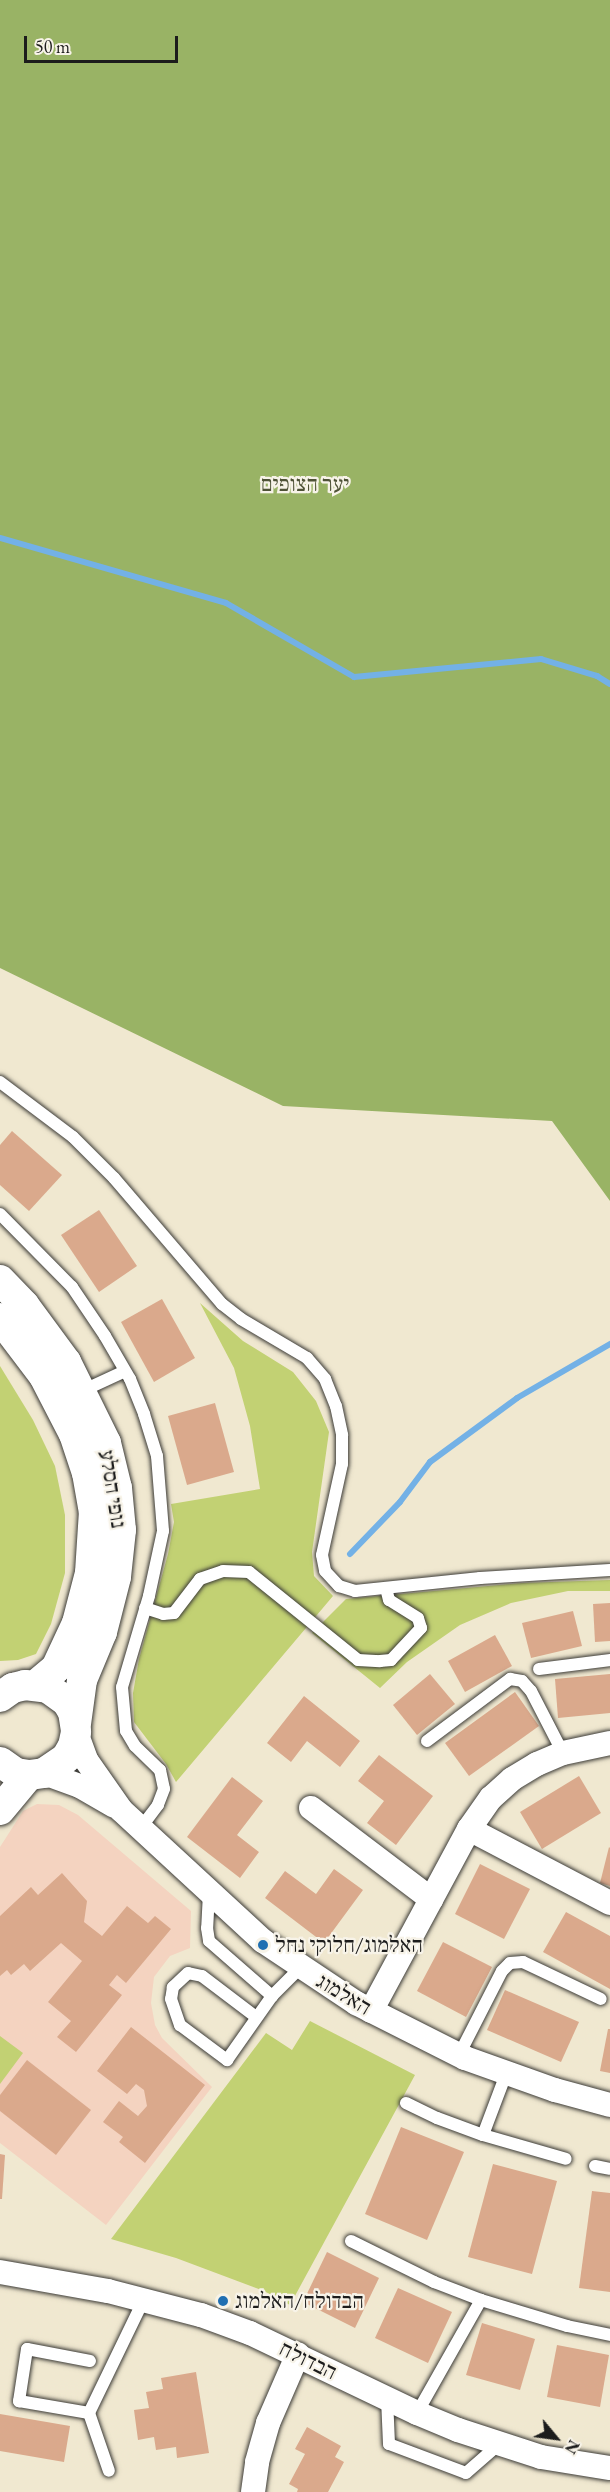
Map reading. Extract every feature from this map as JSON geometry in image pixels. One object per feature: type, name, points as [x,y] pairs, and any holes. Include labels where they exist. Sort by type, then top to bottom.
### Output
[{"type":"street","name":"נופי הסלע","points":[[0,1280],[24,1305],[66,1362],[82,1391],[106,1443],[117,1488],[121,1530],[110,1606],[82,1680],[73,1746],[66,1758],[56,1767],[36,1774]]},
{"type":"street","name":"נופי הסלע","points":[[0,1318],[44,1376],[74,1434],[87,1473],[94,1511],[90,1573],[77,1623],[56,1668],[15,1687]]},
{"type":"street","points":[[15,1687],[48,1688],[67,1702],[76,1728]]},
{"type":"street","name":"האלמוג","points":[[76,1728],[87,1760],[121,1810],[263,1941],[371,2011],[459,2055],[506,2074],[610,2105]]},
{"type":"street","points":[[371,2011],[469,1829],[491,1798],[512,1779],[537,1764],[563,1753],[610,1743]]},
{"type":"street","points":[[0,1762],[16,1773],[36,1774]]},
{"type":"street","points":[[0,1810],[36,1774]]},
{"type":"street","name":"האלמוג","points":[[36,1774],[80,1785],[121,1810]]},
{"type":"street","points":[[311,1808],[431,1899]]},
{"type":"street","points":[[469,1829],[610,1903]]},
{"type":"street","name":"הבדולח","points":[[0,2272],[144,2299],[201,2315],[298,2354],[417,2414],[498,2445],[541,2457],[610,2468]]},
{"type":"street","points":[[253,2492],[257,2462],[268,2423],[298,2354]]},
{"type":"lane","points":[[0,1082],[73,1137],[114,1178],[222,1304],[241,1319],[308,1358],[326,1379],[336,1406],[342,1435],[342,1464],[322,1555],[325,1571],[339,1586],[355,1591],[502,1576],[610,1570]]},
{"type":"lane","points":[[0,1214],[72,1287],[125,1371],[144,1414],[157,1456],[163,1531],[145,1608],[122,1687],[126,1731],[135,1746],[160,1770],[164,1789],[158,1805],[140,1829]]},
{"type":"lane","points":[[82,1391],[125,1371]]},
{"type":"lane","points":[[145,1608],[163,1614],[174,1613],[200,1579],[223,1571],[249,1572],[358,1660],[380,1661],[391,1660],[421,1628],[418,1618],[389,1600],[386,1588]]},
{"type":"lane","points":[[539,1669],[610,1660]]},
{"type":"lane","points":[[428,1741],[510,1679],[522,1681],[531,1691],[563,1753]]},
{"type":"lane","points":[[209,1893],[208,1941],[272,1996]]},
{"type":"lane","points":[[459,2055],[502,1971],[510,1963],[523,1962],[601,1999]]},
{"type":"lane","points":[[256,2017],[202,1976],[188,1973],[173,1987],[171,1998],[180,2025],[226,2060],[272,1996],[301,1967]]},
{"type":"lane","points":[[483,2135],[506,2074]]},
{"type":"lane","points":[[406,2103],[437,2118],[483,2135],[566,2159]]},
{"type":"lane","points":[[595,2166],[610,2169]]},
{"type":"lane","points":[[351,2241],[434,2282],[481,2301],[567,2326],[610,2335]]},
{"type":"lane","points":[[109,2471],[89,2413],[144,2299]]},
{"type":"lane","points":[[417,2414],[481,2301]]},
{"type":"lane","points":[[89,2413],[19,2401],[27,2349],[90,2361]]},
{"type":"lane","points":[[387,2398],[389,2444],[466,2473],[498,2445]]},
{"type":"shaded area","points":[[37,1804],[59,1805],[78,1815],[191,1911],[190,1948],[170,1956],[154,1977],[151,2003],[155,2025],[162,2038],[212,2087],[106,2225],[0,2143],[0,1847],[23,1811]]},
{"type":"green space","name":"יער הצופים","points":[[0,0],[610,0],[610,1201],[552,1121],[283,1106],[0,968]]},
{"type":"green space","points":[[200,1303],[243,1341],[293,1372],[316,1401],[329,1432],[312,1552],[314,1576],[333,1596],[176,1782],[166,1764],[134,1722],[133,1693],[139,1659],[168,1554],[174,1522],[171,1504],[260,1489],[250,1426],[234,1368]]},
{"type":"green space","points":[[0,1366],[33,1420],[55,1466],[65,1515],[65,1573],[51,1624],[36,1654],[18,1660],[0,1661]]},
{"type":"green space","points":[[610,1580],[610,1591],[568,1591],[511,1603],[460,1625],[407,1662],[380,1688],[312,1633],[346,1599],[522,1583]]},
{"type":"green space","points":[[310,2021],[415,2075],[290,2305],[264,2291],[176,2258],[111,2239],[266,2033],[292,2050]]},
{"type":"green space","points":[[0,2036],[23,2053],[0,2084]]},
{"type":"building","points":[[12,1131],[62,1175],[29,1211],[0,1185],[0,1145]]},
{"type":"building","points":[[99,1210],[137,1266],[99,1292],[61,1235]]},
{"type":"building","points":[[162,1299],[195,1358],[154,1382],[121,1322]]},
{"type":"building","points":[[215,1403],[234,1472],[187,1485],[168,1416]]},
{"type":"building","points":[[610,1603],[610,1641],[595,1642],[593,1604]]},
{"type":"building","points":[[573,1611],[582,1646],[531,1658],[522,1623]]},
{"type":"building","points":[[495,1635],[512,1666],[465,1692],[448,1661]]},
{"type":"building","points":[[430,1674],[455,1704],[417,1735],[393,1705]]},
{"type":"building","points":[[610,1674],[610,1713],[558,1718],[555,1679]]},
{"type":"building","points":[[515,1692],[539,1726],[469,1776],[445,1743]]},
{"type":"building","points":[[304,1696],[360,1741],[340,1767],[307,1741],[291,1762],[267,1743]]},
{"type":"building","points":[[379,1755],[433,1796],[396,1845],[367,1823],[384,1801],[358,1781]]},
{"type":"building","points":[[579,1776],[601,1813],[542,1849],[520,1812]]},
{"type":"building","points":[[232,1777],[263,1801],[237,1835],[259,1852],[240,1878],[187,1837]]},
{"type":"building","points":[[610,1848],[610,1886],[600,1883]]},
{"type":"building","points":[[480,1864],[530,1889],[504,1939],[455,1914]]},
{"type":"building","points":[[334,1869],[363,1890],[324,1943],[265,1898],[285,1871],[316,1894]]},
{"type":"building","points":[[62,1873],[87,1901],[84,1922],[102,1936],[127,1906],[148,1923],[155,1916],[171,1929],[126,1983],[117,1975],[109,1985],[122,1995],[76,2052],[57,2037],[71,2021],[48,2002],[82,1961],[61,1943],[30,1971],[24,1964],[11,1975],[7,1970],[0,1976],[0,1916],[31,1887],[38,1895]]},
{"type":"building","points":[[566,1912],[610,1936],[610,1989],[543,1952]]},
{"type":"building","points":[[443,1942],[492,1967],[466,2017],[417,1991]]},
{"type":"building","points":[[505,1990],[579,2022],[561,2062],[487,2030]]},
{"type":"building","points":[[131,2027],[205,2085],[145,2163],[119,2142],[123,2137],[103,2122],[119,2101],[138,2116],[147,2106],[144,2090],[136,2084],[127,2094],[97,2071]]},
{"type":"building","points":[[608,2029],[610,2029],[610,2073],[600,2071]]},
{"type":"building","points":[[27,2060],[91,2110],[56,2155],[0,2111],[0,2095]]},
{"type":"building","points":[[401,2127],[464,2152],[427,2240],[365,2214]]},
{"type":"building","points":[[0,2154],[5,2155],[2,2199],[0,2199]]},
{"type":"building","points":[[493,2164],[557,2181],[532,2274],[468,2257]]},
{"type":"building","points":[[592,2191],[610,2193],[610,2292],[579,2288]]},
{"type":"building","points":[[327,2252],[379,2278],[355,2328],[303,2302]]},
{"type":"building","points":[[398,2288],[452,2312],[428,2363],[375,2338]]},
{"type":"building","points":[[482,2323],[535,2339],[520,2390],[466,2375]]},
{"type":"building","points":[[557,2345],[609,2355],[600,2407],[547,2397]]},
{"type":"building","points":[[196,2372],[209,2453],[177,2458],[176,2447],[156,2450],[154,2437],[138,2440],[134,2410],[149,2408],[146,2392],[163,2389],[161,2378]]},
{"type":"building","points":[[0,2414],[70,2426],[64,2462],[0,2451]]},
{"type":"building","points":[[307,2427],[341,2446],[335,2457],[344,2462],[328,2492],[297,2492],[298,2489],[289,2484],[305,2454],[295,2449]]},
{"type":"waterway","points":[[0,538],[226,603],[354,677],[541,659],[597,676],[610,684]]},
{"type":"waterway","points":[[350,1554],[400,1502],[430,1462],[517,1398],[610,1344]]},
{"type":"place","name":"האלמוג/חלוקי נחל","points":[[263,1945]]},
{"type":"place","name":"הבדולח/האלמוג","points":[[223,2301]]}]
